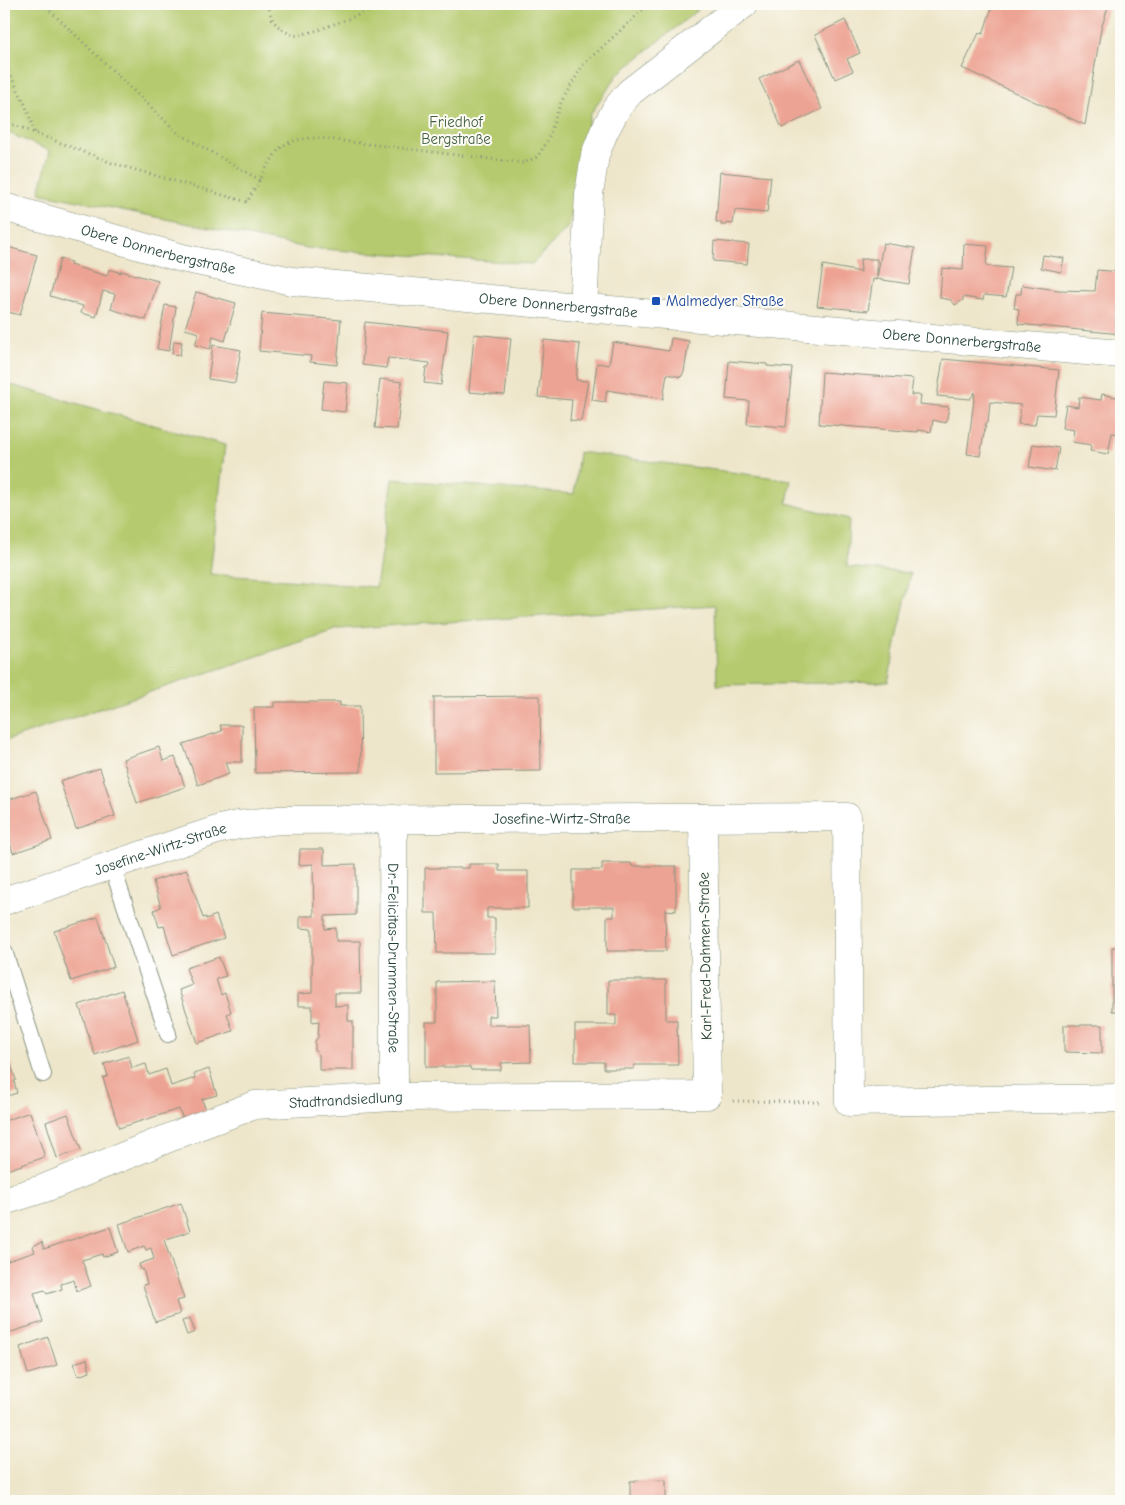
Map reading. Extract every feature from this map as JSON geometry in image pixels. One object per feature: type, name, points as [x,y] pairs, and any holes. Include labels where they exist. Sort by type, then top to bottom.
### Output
[{"type":"street","points":[[583,308],[589,194],[595,154],[616,109],[630,92],[744,4]]},
{"type":"street","name":"Obere Donnerbergstraße","points":[[4,206],[182,258],[292,281],[1121,354]]},
{"type":"street","name":"Josefine-Wirtz-Straße","points":[[4,901],[238,825],[279,820],[847,816],[850,1102]]},
{"type":"street","name":"Karl-Fred-Dahmen-Straße","points":[[703,818],[707,1095]]},
{"type":"street","name":"Dr.-Felicitas-Drummen-Straße","points":[[393,820],[394,1097]]},
{"type":"street","name":"Stadtrandsiedlung","points":[[4,1201],[45,1188],[196,1126],[255,1105],[394,1097],[707,1095]]},
{"type":"street","points":[[850,1102],[1121,1098]]},
{"type":"lane","points":[[112,866],[168,1034]]},
{"type":"lane","points":[[4,951],[43,1074]]},
{"type":"path","points":[[43,4],[178,133],[260,180]]},
{"type":"path","points":[[269,4],[270,16],[280,28],[293,36],[312,32],[388,4]]},
{"type":"path","points":[[4,121],[112,163],[248,202],[283,146],[301,139],[318,138],[523,163],[537,157],[547,142],[560,102],[583,65],[649,4]]},
{"type":"path","points":[[4,63],[25,104],[35,133]]},
{"type":"path","points":[[707,1095],[723,1101],[850,1102]]},
{"type":"green space","name":"Friedhof Bergstraße","points":[[4,4],[705,4],[618,74],[590,115],[569,226],[532,264],[307,248],[39,193],[50,151],[4,131]]},
{"type":"green space","points":[[4,383],[225,445],[210,574],[376,587],[392,479],[574,494],[579,452],[791,480],[787,503],[849,519],[847,567],[911,573],[888,682],[717,685],[715,605],[338,629],[4,741]]},
{"type":"building","points":[[993,4],[1109,4],[1101,29],[1085,125],[962,68],[979,33],[983,34]]},
{"type":"building","points":[[845,20],[860,53],[847,59],[853,71],[835,79],[815,35]]},
{"type":"building","points":[[799,60],[822,109],[782,128],[759,79]]},
{"type":"building","points":[[720,172],[771,177],[767,213],[735,210],[733,224],[721,225],[721,222],[716,222]]},
{"type":"building","points":[[714,241],[749,244],[747,264],[713,261]]},
{"type":"building","points":[[883,243],[915,248],[909,284],[877,279]]},
{"type":"building","points":[[964,244],[988,246],[986,266],[1011,268],[1006,297],[984,295],[983,300],[963,297],[963,300],[955,305],[951,300],[940,298],[942,268],[963,270]]},
{"type":"building","points":[[4,246],[37,255],[20,315],[4,311]]},
{"type":"building","points":[[1043,255],[1064,258],[1061,272],[1041,268]]},
{"type":"building","points":[[60,259],[71,262],[70,265],[107,276],[109,269],[158,281],[146,320],[111,309],[115,294],[103,291],[96,317],[81,313],[83,306],[50,296]]},
{"type":"building","points":[[860,259],[877,259],[877,280],[873,279],[868,311],[817,306],[823,265],[861,272]]},
{"type":"building","points":[[1097,270],[1121,272],[1121,334],[1018,324],[1019,309],[1014,308],[1016,294],[1021,294],[1022,285],[1058,290],[1095,291]]},
{"type":"building","points":[[196,292],[236,303],[225,341],[213,337],[210,349],[195,345],[199,333],[185,329]]},
{"type":"building","points":[[165,305],[176,307],[169,351],[157,349]]},
{"type":"building","points":[[262,313],[341,320],[337,365],[310,362],[311,356],[259,351]]},
{"type":"building","points":[[365,322],[448,331],[441,385],[424,383],[426,367],[429,367],[430,363],[388,358],[386,368],[362,365]]},
{"type":"building","points":[[474,334],[511,338],[505,395],[469,392]]},
{"type":"building","points":[[671,338],[689,341],[684,372],[681,377],[667,374],[663,399],[607,390],[605,402],[592,400],[597,363],[609,365],[613,342],[669,351]]},
{"type":"building","points":[[544,340],[580,344],[576,380],[588,381],[581,421],[570,420],[572,400],[538,397]]},
{"type":"building","points":[[174,341],[182,342],[180,355],[172,354]]},
{"type":"building","points":[[213,345],[241,350],[235,383],[208,379]]},
{"type":"building","points":[[943,359],[1059,370],[1054,415],[1037,414],[1035,425],[1018,424],[1021,405],[990,402],[988,423],[986,423],[980,456],[967,454],[975,392],[970,399],[937,396]]},
{"type":"building","points":[[729,361],[792,368],[786,427],[747,424],[749,401],[726,399]]},
{"type":"building","points":[[822,372],[913,379],[911,395],[921,395],[920,404],[949,407],[946,423],[933,420],[931,432],[819,424]]},
{"type":"building","points":[[380,379],[402,382],[397,429],[375,428]]},
{"type":"building","points":[[324,381],[348,383],[345,412],[321,409]]},
{"type":"building","points":[[1102,394],[1121,398],[1121,434],[1112,433],[1108,454],[1090,451],[1091,445],[1072,442],[1074,430],[1062,428],[1066,405],[1078,407],[1079,397],[1101,400]]},
{"type":"building","points":[[1033,444],[1059,448],[1055,471],[1029,467]]},
{"type":"building","points":[[540,696],[541,771],[434,772],[434,697]]},
{"type":"building","points":[[274,702],[340,702],[340,706],[360,706],[361,772],[255,773],[254,707],[274,707]]},
{"type":"building","points":[[220,725],[242,725],[242,762],[225,762],[229,774],[198,785],[183,744],[222,731]]},
{"type":"building","points":[[159,747],[163,761],[175,757],[185,787],[137,803],[123,759]]},
{"type":"building","points":[[100,768],[115,816],[76,829],[60,781]]},
{"type":"building","points":[[36,791],[52,840],[13,853],[4,824],[4,801]]},
{"type":"building","points":[[300,849],[324,849],[324,865],[356,864],[356,915],[325,916],[325,929],[336,928],[336,941],[360,941],[361,993],[335,993],[335,1006],[348,1005],[348,1021],[353,1021],[353,1070],[319,1070],[319,1055],[315,1050],[315,1041],[318,1037],[319,1021],[312,1022],[312,1006],[298,1006],[298,994],[312,993],[312,929],[300,928],[300,916],[314,916],[313,864],[299,865]]},
{"type":"building","points":[[602,863],[631,863],[632,866],[676,866],[676,911],[665,910],[666,951],[607,951],[607,917],[614,917],[614,907],[573,907],[573,870],[602,870]]},
{"type":"building","points":[[469,864],[499,864],[499,871],[528,871],[528,908],[487,908],[487,918],[495,918],[495,953],[437,953],[436,913],[425,913],[425,868],[469,868]]},
{"type":"building","points":[[187,870],[203,918],[206,917],[206,919],[216,915],[224,938],[173,955],[164,926],[159,927],[154,910],[161,907],[153,881]]},
{"type":"building","points":[[98,917],[114,967],[71,981],[54,931]]},
{"type":"building","points":[[1112,947],[1121,947],[1121,1011],[1112,1011]]},
{"type":"building","points":[[219,957],[226,976],[216,979],[221,995],[225,993],[231,1012],[227,1014],[233,1031],[197,1043],[179,990],[192,985],[186,968]]},
{"type":"building","points":[[608,980],[666,980],[666,1020],[677,1020],[678,1065],[634,1065],[634,1069],[604,1069],[604,1062],[575,1062],[575,1025],[616,1025],[616,1015],[608,1015]]},
{"type":"building","points":[[495,981],[496,1016],[488,1016],[488,1025],[530,1025],[531,1062],[501,1063],[501,1070],[471,1070],[470,1067],[426,1067],[426,1022],[437,1022],[437,982]]},
{"type":"building","points":[[122,990],[138,1040],[95,1055],[79,1005]]},
{"type":"building","points":[[1064,1025],[1102,1025],[1102,1053],[1064,1052]]},
{"type":"building","points":[[4,1043],[16,1080],[14,1081],[17,1093],[4,1097]]},
{"type":"building","points":[[129,1056],[132,1068],[146,1064],[149,1075],[166,1069],[171,1086],[195,1078],[194,1074],[209,1069],[217,1095],[202,1099],[207,1114],[184,1122],[179,1109],[119,1128],[103,1078],[108,1076],[104,1064]]},
{"type":"building","points":[[30,1112],[45,1157],[4,1171],[4,1121]]},
{"type":"building","points":[[68,1114],[81,1150],[57,1158],[46,1122]]},
{"type":"building","points":[[181,1203],[190,1231],[164,1240],[184,1299],[176,1301],[180,1314],[155,1322],[143,1285],[147,1284],[143,1269],[141,1270],[139,1264],[154,1259],[151,1248],[146,1250],[144,1246],[128,1252],[119,1224]]},
{"type":"building","points":[[110,1227],[118,1252],[103,1257],[102,1254],[82,1260],[91,1286],[77,1291],[74,1280],[61,1284],[62,1289],[47,1294],[45,1290],[34,1293],[43,1322],[5,1334],[4,1315],[9,1313],[4,1296],[4,1262],[35,1252],[33,1246],[42,1242],[44,1249]]},
{"type":"building","points":[[190,1318],[195,1332],[187,1335],[182,1321]]},
{"type":"building","points":[[48,1337],[57,1365],[28,1374],[20,1347]]},
{"type":"building","points":[[87,1359],[90,1372],[78,1376],[74,1363]]},
{"type":"building","points":[[666,1480],[666,1501],[630,1501],[630,1481]]},
{"type":"place","name":"Malmedyer Straße","points":[[656,301]]}]
